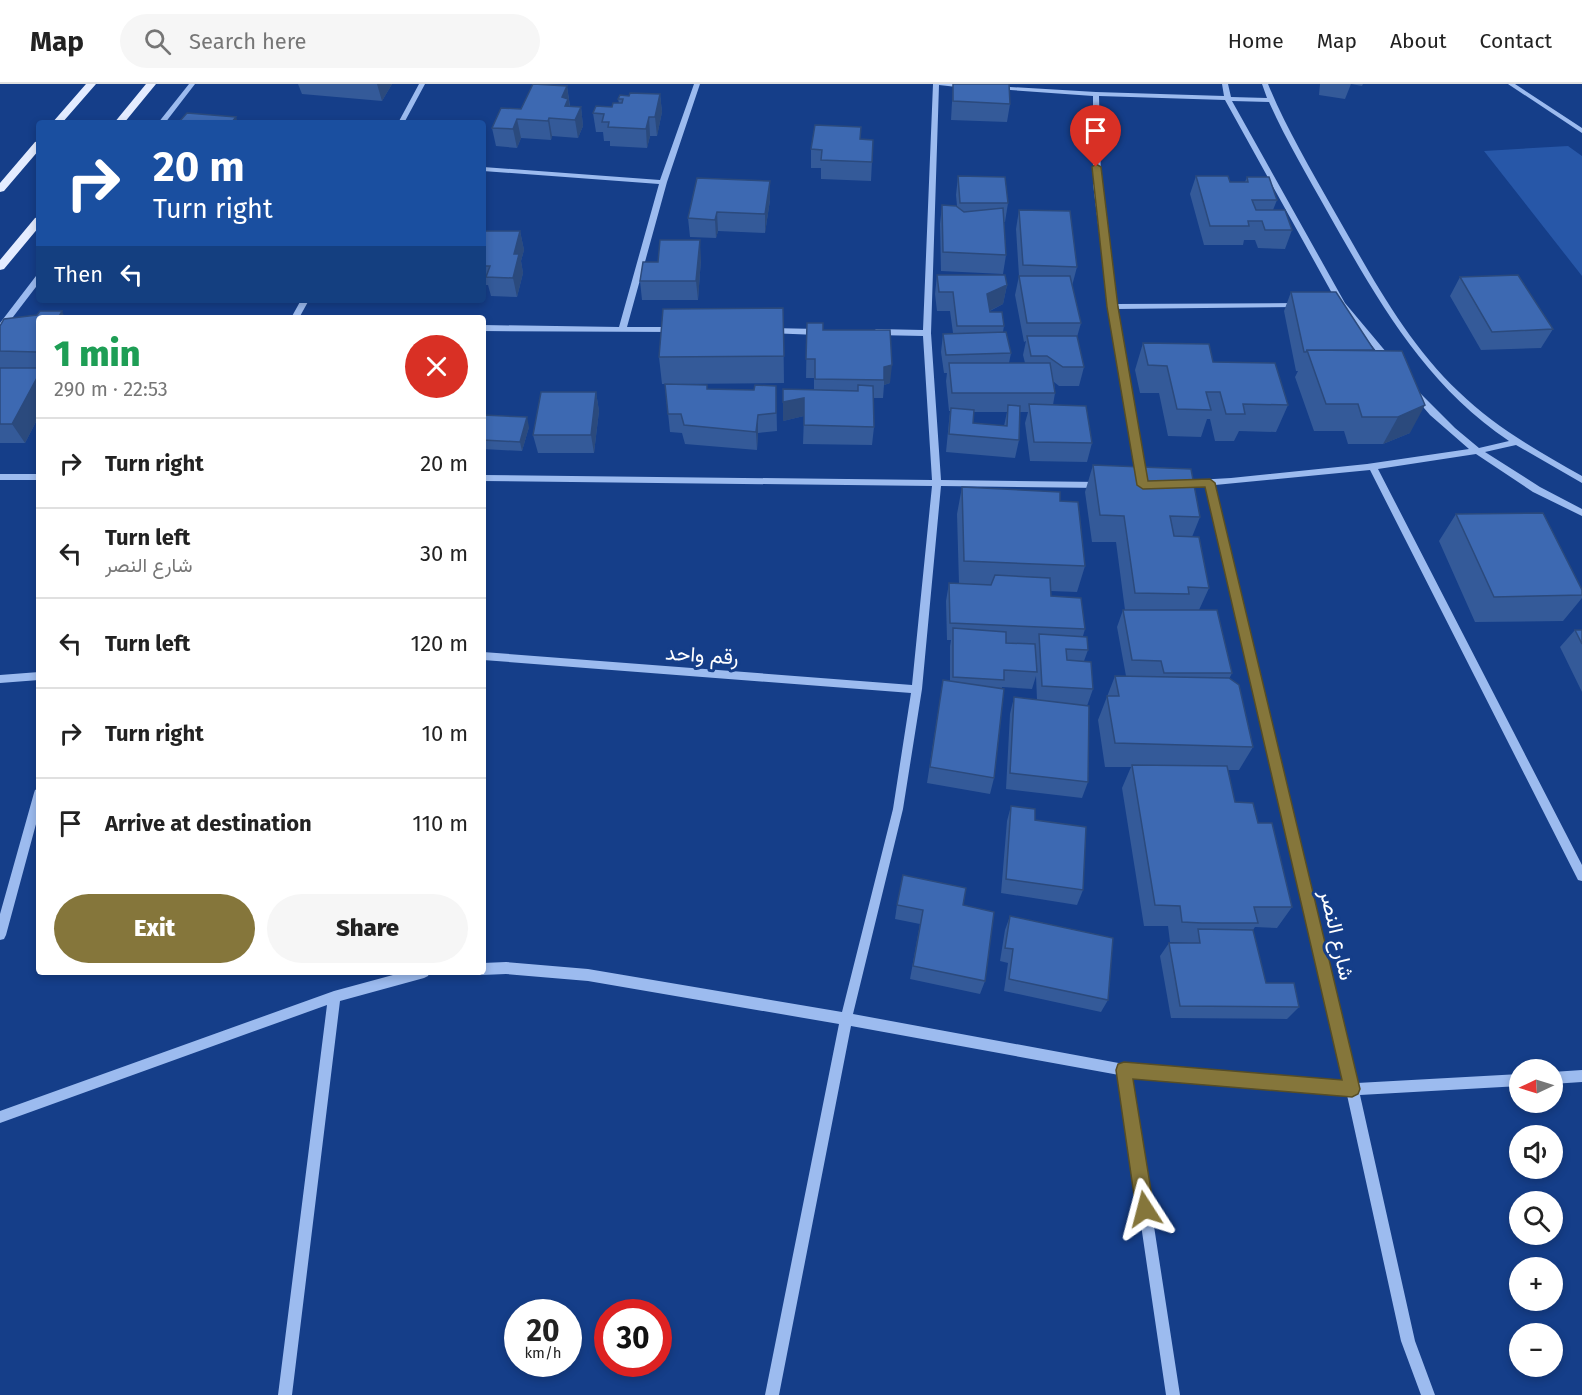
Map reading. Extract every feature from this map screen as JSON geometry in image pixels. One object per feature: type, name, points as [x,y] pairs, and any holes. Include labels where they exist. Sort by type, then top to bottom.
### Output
[{"type":"main road","points":[[60,120],[91,84]]},
{"type":"main road","points":[[122,120],[152,84]]},
{"type":"main road","points":[[0,189],[36,147]]},
{"type":"main road","points":[[0,267],[36,224]]},
{"type":"street","points":[[163,120],[192,84]]},
{"type":"street","points":[[403,120],[422,84]]},
{"type":"street","points":[[622,330],[663,182],[697,84]]},
{"type":"street","points":[[772,1395],[846,1019],[898,809],[917,689],[937,485],[927,333],[936,84]]},
{"type":"street","points":[[942,84],[978,86]]},
{"type":"street","points":[[1225,84],[1228,99],[1342,304],[1393,365]]},
{"type":"street","points":[[1265,84],[1282,125],[1375,290],[1423,361],[1478,414],[1517,441],[1582,480]]},
{"type":"street","points":[[1511,84],[1582,131]]},
{"type":"street","points":[[990,87],[1096,94],[1271,100]]},
{"type":"street","points":[[1096,94],[1097,183],[1112,307],[1143,485]]},
{"type":"street","points":[[486,169],[663,182]]},
{"type":"street","points":[[0,328],[36,282]]},
{"type":"street","points":[[1331,304],[1342,304]]},
{"type":"street","points":[[1112,307],[1308,305]]},
{"type":"street","points":[[0,328],[10,329]]},
{"type":"street","points":[[486,328],[681,330]]},
{"type":"street","points":[[763,331],[833,332]]},
{"type":"street","points":[[868,332],[927,333]]},
{"type":"street","points":[[1407,383],[1429,409],[1476,452],[1582,513]]},
{"type":"street","points":[[1165,484],[1210,483],[1373,466],[1476,452],[1517,441]]},
{"type":"street","points":[[1373,466],[1582,876]]},
{"type":"street","points":[[0,477],[36,477]]},
{"type":"street","points":[[486,478],[937,485],[1109,485]]},
{"type":"street","name":"شارع النصر","points":[[1210,483],[1352,1089],[1408,1341],[1428,1395]]},
{"type":"street","points":[[1132,485],[1154,485]]},
{"type":"street","name":"رقم واحد","points":[[486,656],[917,689]]},
{"type":"street","points":[[0,679],[36,676]]},
{"type":"street","points":[[0,935],[36,804]]},
{"type":"street","points":[[486,969],[506,968],[588,975],[1124,1070],[1352,1089],[1509,1081]]},
{"type":"street","points":[[0,1117],[334,997],[413,975]]},
{"type":"street","points":[[285,1395],[334,997]]},
{"type":"street","points":[[1124,1070],[1173,1395]]},
{"type":"street","points":[[1563,1077],[1582,1076]]},
{"type":"shaded area","points":[[1568,146],[1582,156],[1582,276],[1484,151]]},
{"type":"building","points":[[533,84],[567,86],[562,97],[568,99],[565,106],[581,107],[575,120],[517,119],[513,129],[492,128],[501,108],[521,109]]},
{"type":"building","points":[[953,84],[1009,84],[1010,104],[953,101]]},
{"type":"building","points":[[630,93],[660,94],[655,117],[649,117],[646,129],[608,127],[609,122],[602,122],[604,114],[593,113],[596,106],[612,107],[613,103],[622,103],[623,99],[618,99],[620,95],[629,96]]},
{"type":"building","points":[[187,113],[236,117],[234,120],[181,120]]},
{"type":"building","points":[[815,125],[861,127],[860,139],[873,140],[872,162],[821,160],[822,150],[811,149]]},
{"type":"building","points":[[958,176],[1005,177],[1008,203],[960,203]]},
{"type":"building","points":[[1196,176],[1228,176],[1230,182],[1248,182],[1247,177],[1269,177],[1277,200],[1252,200],[1256,210],[1285,210],[1292,230],[1265,230],[1262,221],[1248,221],[1249,226],[1210,226]]},
{"type":"building","points":[[697,178],[770,181],[765,214],[717,212],[715,220],[688,218]]},
{"type":"building","points":[[942,205],[956,206],[964,212],[1003,208],[1006,255],[943,252]]},
{"type":"building","points":[[1019,210],[1070,211],[1077,267],[1023,265]]},
{"type":"building","points":[[486,231],[520,231],[514,254],[519,254],[513,278],[486,277],[490,266],[486,266]]},
{"type":"building","points":[[660,240],[700,240],[696,281],[640,281],[643,262],[658,262]]},
{"type":"building","points":[[937,275],[1005,275],[1007,285],[987,294],[990,312],[1002,312],[1004,326],[957,326],[953,292],[939,292]]},
{"type":"building","points":[[1518,275],[1553,329],[1492,332],[1460,277]]},
{"type":"building","points":[[1019,276],[1070,276],[1081,323],[1027,323]]},
{"type":"building","points":[[1291,292],[1336,292],[1374,350],[1307,350],[1304,352]]},
{"type":"building","points":[[783,308],[784,356],[659,357],[663,309]]},
{"type":"building","points":[[40,311],[62,311],[60,315],[37,315]]},
{"type":"building","points":[[36,315],[36,352],[0,351],[0,326],[4,319]]},
{"type":"building","points":[[807,323],[823,323],[823,330],[890,330],[892,365],[884,367],[884,380],[815,379],[815,359],[806,359]]},
{"type":"building","points":[[1006,332],[1011,353],[946,355],[943,334]]},
{"type":"building","points":[[1027,336],[1077,336],[1084,367],[1063,367],[1047,356],[1031,356]]},
{"type":"building","points":[[1143,343],[1209,344],[1213,362],[1275,363],[1288,405],[1243,404],[1245,414],[1226,414],[1220,392],[1206,392],[1211,410],[1177,409],[1167,366],[1148,365]]},
{"type":"building","points":[[1307,350],[1402,351],[1425,405],[1398,417],[1362,417],[1358,404],[1326,404]]},
{"type":"building","points":[[949,363],[1050,363],[1055,393],[952,393]]},
{"type":"building","points":[[0,368],[36,368],[36,380],[12,424],[0,424]]},
{"type":"building","points":[[665,384],[707,385],[707,389],[754,390],[755,385],[776,386],[776,413],[758,415],[756,432],[684,425],[681,414],[668,414]]},
{"type":"building","points":[[858,385],[873,386],[874,427],[804,425],[804,398],[783,402],[783,389],[858,391]]},
{"type":"building","points":[[541,392],[596,392],[591,435],[533,435]]},
{"type":"building","points":[[1029,404],[1086,406],[1092,443],[1034,442]]},
{"type":"building","points":[[1008,405],[1020,406],[1019,440],[949,434],[951,408],[974,410],[973,423],[1007,426]]},
{"type":"building","points":[[486,415],[527,417],[520,442],[486,440]]},
{"type":"building","points":[[1093,465],[1191,469],[1200,517],[1170,516],[1174,536],[1199,537],[1209,588],[1188,587],[1189,594],[1135,593],[1124,516],[1100,515]]},
{"type":"building","points":[[962,487],[1060,492],[1060,501],[1078,502],[1085,566],[964,561]]},
{"type":"building","points":[[1543,513],[1582,590],[1582,595],[1494,597],[1456,514]]},
{"type":"building","points":[[995,575],[1050,578],[1051,596],[1081,598],[1085,629],[950,623],[949,583],[991,585]]},
{"type":"building","points":[[1123,610],[1217,610],[1232,673],[1164,673],[1161,661],[1132,660]]},
{"type":"building","points":[[953,628],[1006,632],[1006,643],[1035,644],[1037,672],[1004,670],[1004,680],[953,677]]},
{"type":"building","points":[[1575,630],[1582,630],[1582,644]]},
{"type":"building","points":[[1039,634],[1087,637],[1088,650],[1066,649],[1067,660],[1091,662],[1093,689],[1042,686]]},
{"type":"building","points":[[1115,676],[1229,678],[1239,685],[1253,747],[1115,743],[1107,696],[1119,696]]},
{"type":"building","points":[[943,680],[1004,689],[994,778],[930,767]]},
{"type":"building","points":[[1014,697],[1089,706],[1088,782],[1010,773]]},
{"type":"building","points":[[1132,765],[1227,766],[1235,802],[1253,803],[1258,823],[1272,823],[1292,907],[1254,907],[1258,923],[1202,923],[1182,922],[1180,906],[1155,905]]},
{"type":"building","points":[[1011,806],[1035,809],[1035,820],[1086,827],[1083,890],[1006,879]]},
{"type":"building","points":[[903,875],[966,888],[963,905],[994,912],[985,981],[913,966],[923,910],[897,905]]},
{"type":"building","points":[[1010,916],[1113,938],[1108,1000],[1009,979],[1013,949],[1005,948]]},
{"type":"building","points":[[1198,929],[1253,930],[1266,983],[1294,983],[1299,1007],[1180,1006],[1169,943],[1200,943]]},
{"type":"route","points":[[1096,167],[1112,307],[1143,485],[1210,483],[1352,1089],[1124,1070],[1145,1209]]}]
